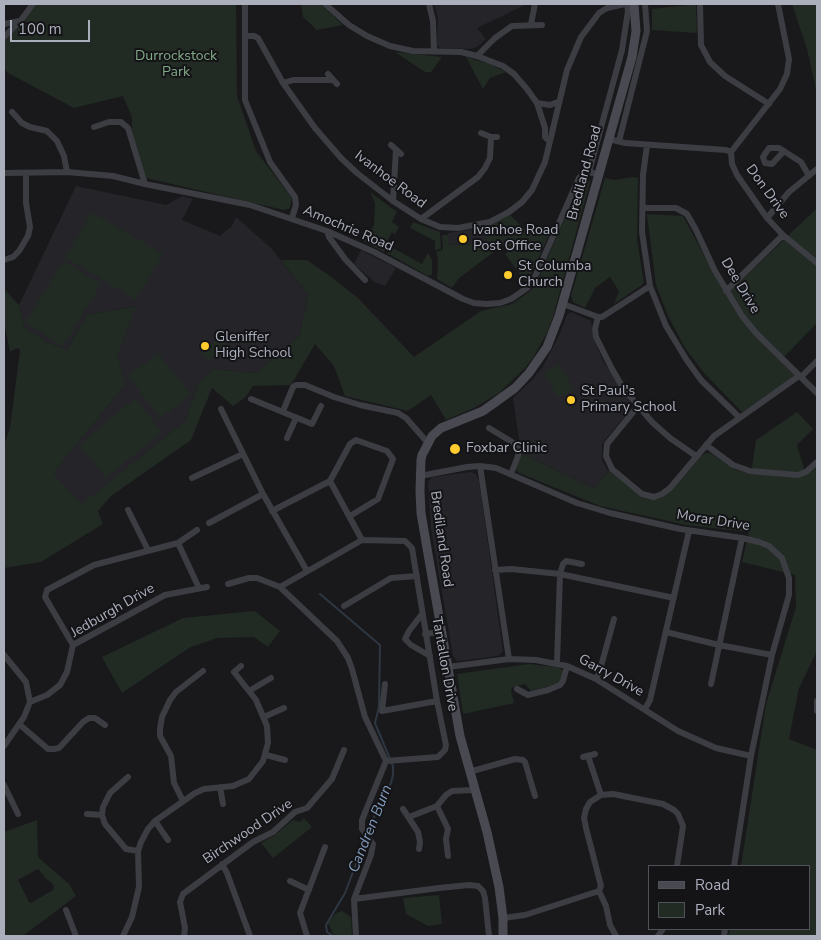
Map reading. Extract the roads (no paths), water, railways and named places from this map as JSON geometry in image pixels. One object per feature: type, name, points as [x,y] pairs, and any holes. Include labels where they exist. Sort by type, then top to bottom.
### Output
[{"type":"street","points":[[4,37],[33,4]]},
{"type":"street","points":[[245,4],[245,100],[270,162],[295,197],[296,205],[292,218]]},
{"type":"street","points":[[325,4],[343,20],[367,36],[390,46],[413,51],[461,52],[503,66],[514,74],[528,89],[537,103],[545,128],[545,138],[548,142]]},
{"type":"street","points":[[429,4],[433,21],[434,52]]},
{"type":"street","points":[[531,24],[535,4]]},
{"type":"street","points":[[600,175],[589,172],[622,50],[628,11],[626,4]]},
{"type":"street","name":"Ivanhoe Road","points":[[245,36],[258,38],[283,83],[314,128],[341,158],[393,201],[421,219],[440,227],[458,228],[490,222],[509,212],[527,196],[538,180],[544,162],[558,102],[571,59],[586,30],[599,13],[607,8],[626,4]]},
{"type":"street","name":"Brediland Road","points":[[503,936],[499,887],[487,832],[460,736],[441,632],[421,513],[420,476],[422,455],[432,436],[442,428],[483,411],[516,388],[547,347],[556,328],[635,44],[636,19],[634,4]]},
{"type":"street","name":"Brediland Road","points":[[619,141],[647,30],[645,4]]},
{"type":"street","points":[[700,4],[701,45],[710,62],[725,76],[769,104]]},
{"type":"street","points":[[609,139],[647,145],[726,150],[731,152],[784,82],[789,64],[778,4]]},
{"type":"street","points":[[4,24],[20,21]]},
{"type":"street","points":[[477,56],[495,38],[512,26],[542,25]]},
{"type":"street","points":[[283,83],[293,80],[335,82],[328,74]]},
{"type":"street","points":[[537,103],[550,105],[558,102]]},
{"type":"street","points":[[12,112],[22,123],[47,131],[58,141],[64,156],[67,172]]},
{"type":"street","points":[[94,127],[109,122],[121,122],[128,128],[145,184]]},
{"type":"street","points":[[421,219],[478,177],[485,168],[490,158],[494,137],[482,133]]},
{"type":"street","points":[[647,145],[642,232],[650,286],[666,326],[686,359],[702,380],[739,417]]},
{"type":"street","points":[[393,201],[396,150]]},
{"type":"street","points":[[784,151],[801,162],[809,176]]},
{"type":"street","name":"Don Drive","points":[[731,152],[732,164],[737,175],[767,218],[817,263]]},
{"type":"street","points":[[767,218],[789,192],[817,169]]},
{"type":"street","name":"Amochrie Road","points":[[4,172],[67,172],[113,176],[250,205],[327,231],[374,252],[463,299],[474,303],[500,303],[519,294],[534,279],[579,178],[583,173],[589,172]]},
{"type":"street","points":[[4,260],[13,257],[28,236],[30,227],[26,203],[26,173]]},
{"type":"street","name":"Dee Drive","points":[[643,208],[676,208],[687,214],[726,291],[746,322],[817,393]]},
{"type":"street","points":[[327,231],[345,259],[365,280]]},
{"type":"street","points":[[726,291],[784,235]]},
{"type":"street","points":[[563,304],[598,317],[605,315],[650,286]]},
{"type":"street","points":[[598,317],[595,329],[598,342],[618,380],[638,406],[670,438],[696,456]]},
{"type":"street","points":[[638,406],[606,447],[606,456],[612,469],[642,494],[654,497],[670,488],[714,436],[800,376],[817,361]]},
{"type":"street","points":[[283,411],[296,385],[305,385],[360,405],[398,413],[406,418],[428,443]]},
{"type":"street","points":[[251,399],[296,418],[302,418],[312,424],[321,406]]},
{"type":"street","points":[[221,410],[262,494],[307,571]]},
{"type":"street","points":[[287,438],[296,418]]},
{"type":"street","points":[[489,428],[516,445],[518,456],[511,474]]},
{"type":"street","points":[[272,511],[330,481],[350,444],[354,440],[358,440],[387,451],[392,456],[392,463],[378,499],[350,516]]},
{"type":"street","points":[[706,445],[733,465],[750,471],[798,475],[806,472],[817,462]]},
{"type":"street","points":[[192,478],[243,454]]},
{"type":"street","points":[[480,466],[508,660]]},
{"type":"street","name":"Morar Drive","points":[[420,476],[480,466],[496,468],[577,503],[610,513],[689,531],[742,538],[769,546],[782,558],[789,578],[789,596],[772,656],[751,756],[734,865]]},
{"type":"street","points":[[280,587],[362,540],[330,481]]},
{"type":"street","points":[[210,523],[262,494]]},
{"type":"street","points":[[128,510],[148,550]]},
{"type":"street","points":[[73,645],[45,597],[47,590],[94,565],[178,543],[197,530]]},
{"type":"street","points":[[645,709],[650,700],[689,531]]},
{"type":"street","points":[[710,684],[742,538]]},
{"type":"street","name":"Tantallon Drive","points":[[362,540],[405,541],[412,548],[436,701],[446,745],[445,750],[438,756],[388,761]]},
{"type":"street","points":[[178,543],[199,588]]},
{"type":"street","points":[[557,663],[560,574],[566,561],[582,564]]},
{"type":"street","points":[[495,570],[511,569],[560,574],[674,598]]},
{"type":"street","points":[[344,606],[391,578],[417,576]]},
{"type":"street","points":[[228,584],[249,578],[257,578],[280,587],[331,635],[345,653],[352,669],[368,727],[388,761],[362,820],[362,829],[373,844],[371,855],[354,899],[356,936]]},
{"type":"street","name":"Jedburgh Drive","points":[[30,702],[47,695],[60,684],[67,672],[73,645],[165,595],[207,587]]},
{"type":"street","points":[[422,614],[405,639],[408,644],[430,656]]},
{"type":"street","points":[[596,679],[614,618]]},
{"type":"street","points":[[425,634],[441,632]]},
{"type":"street","points":[[666,632],[772,656]]},
{"type":"street","points":[[4,655],[26,682],[30,702],[19,724],[4,746]]},
{"type":"street","name":"Garry Drive","points":[[448,667],[508,660],[536,660],[557,663],[596,679],[678,731],[716,748],[751,756]]},
{"type":"street","points":[[123,936],[132,916],[138,886],[138,851],[143,836],[155,821],[204,789],[233,786],[249,779],[266,755],[268,734],[264,717],[250,691],[234,672],[241,666]]},
{"type":"street","points":[[517,689],[528,695],[560,685],[564,681],[567,666]]},
{"type":"street","points":[[183,801],[174,783],[171,756],[160,736],[160,729],[162,717],[170,700],[180,688],[203,671]]},
{"type":"street","points":[[250,691],[272,678]]},
{"type":"street","points":[[385,684],[382,711],[436,701]]},
{"type":"street","points":[[817,701],[817,710]]},
{"type":"street","points":[[264,717],[284,708]]},
{"type":"street","points":[[19,724],[48,749],[59,748],[89,718],[95,718],[105,725]]},
{"type":"street","name":"Birchwood Drive","points":[[184,936],[180,898],[186,890],[253,842],[274,832],[295,812],[307,808],[332,779],[344,750]]},
{"type":"street","points":[[266,755],[285,760]]},
{"type":"street","points":[[588,756],[602,795]]},
{"type":"street","points":[[469,772],[515,758],[523,760],[535,796]]},
{"type":"street","points":[[128,777],[110,793],[103,807],[102,815],[105,824],[126,849],[138,851]]},
{"type":"street","points":[[4,785],[18,814]]},
{"type":"street","points":[[220,788],[223,804]]},
{"type":"street","points":[[409,818],[437,806],[452,791],[474,790]]},
{"type":"street","points":[[616,936],[610,925],[606,906],[599,891],[601,886],[584,818],[588,806],[602,795],[613,794],[663,804],[674,810],[678,814],[683,826],[677,865]]},
{"type":"street","points":[[437,806],[448,829],[446,840],[448,856]]},
{"type":"street","points":[[403,809],[418,832],[420,842],[418,848]]},
{"type":"street","points":[[87,814],[102,815]]},
{"type":"street","points":[[155,821],[168,840]]},
{"type":"street","points":[[448,829],[457,830]]},
{"type":"street","points":[[307,936],[300,913],[326,847]]},
{"type":"street","points":[[222,864],[250,936]]},
{"type":"street","points":[[290,881],[309,890]]},
{"type":"street","points":[[354,899],[469,885],[481,888],[485,898],[489,936]]},
{"type":"street","points":[[503,918],[525,915],[599,891]]},
{"type":"street","points":[[66,910],[76,936]]},
{"type":"waterway","name":"Candren Burn","points":[[320,594],[380,645],[379,707],[375,723],[393,766],[393,775],[391,783],[378,806],[368,834]]},
{"type":"waterway","name":"Candren Burn","points":[[333,936],[327,932],[326,925],[345,893],[366,838]]},
{"type":"place","name":"Ivanhoe Road Post Office","points":[[463,239]]},
{"type":"place","name":"St Columba Church","points":[[508,275]]},
{"type":"place","name":"Gleniffer High School","points":[[205,346]]},
{"type":"place","name":"St Paul's Primary School","points":[[571,400]]},
{"type":"place","name":"Foxbar Clinic","points":[[455,449]]},
{"type":"park label","name":"Durrockstock Park","points":[[176,66]]}]
